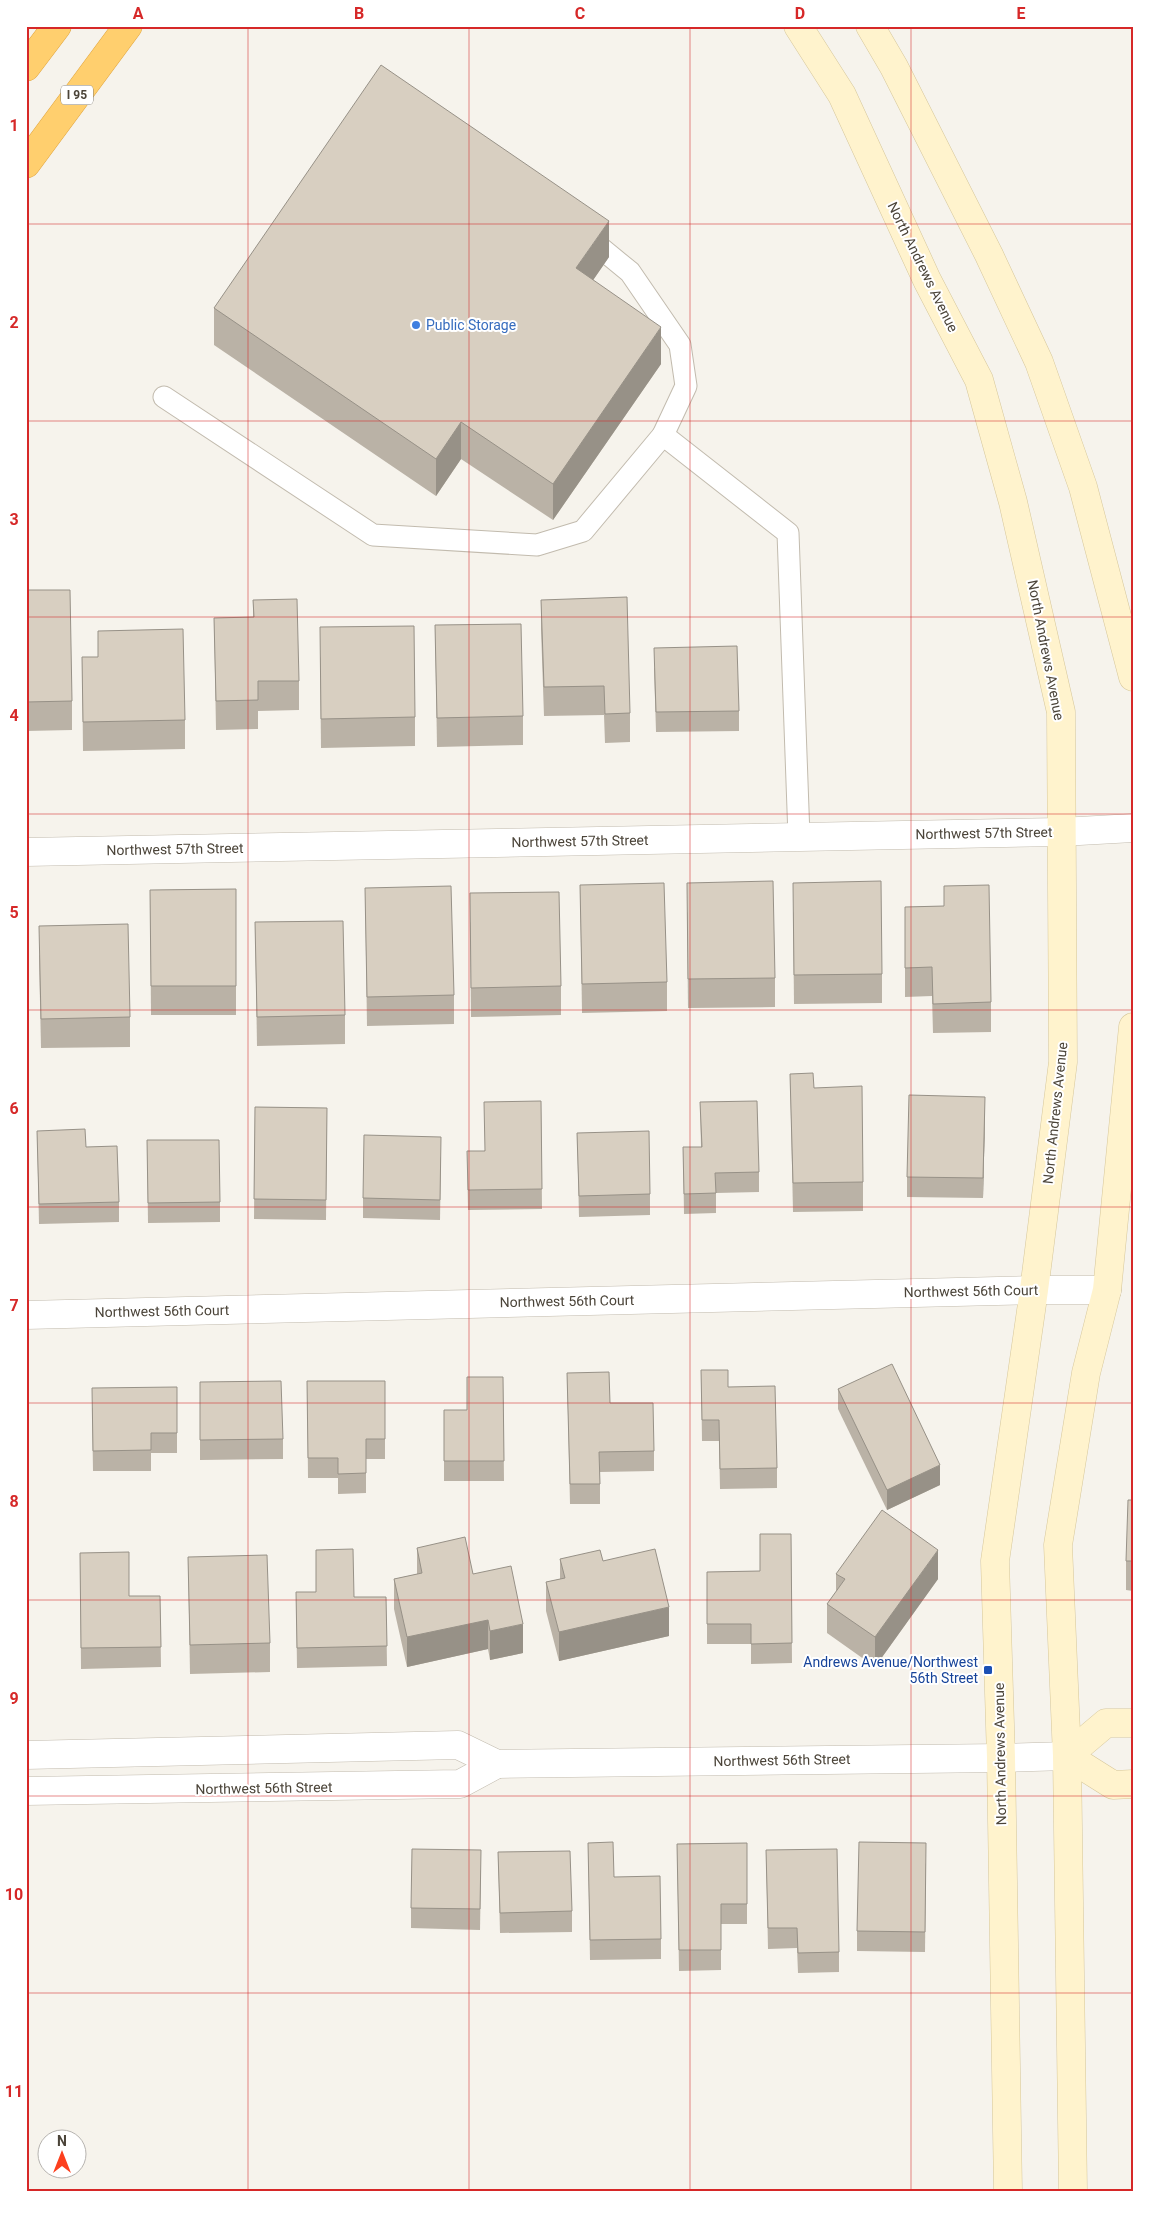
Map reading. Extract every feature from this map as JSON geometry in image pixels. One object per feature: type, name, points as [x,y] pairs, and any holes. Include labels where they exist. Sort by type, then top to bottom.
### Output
[{"type":"highway","points":[[26,67],[57,26]]},
{"type":"highway","name":"I 95","points":[[26,164],[128,26]]},
{"type":"main road","name":"North Andrews Avenue","points":[[798,26],[842,95],[927,280],[979,380],[1013,502],[1061,712],[1063,1062],[1034,1290],[995,1561],[1001,1758],[1008,2191]]},
{"type":"main road","points":[[870,26],[894,67],[989,255],[1039,362],[1083,487],[1133,676]]},
{"type":"main road","points":[[1073,2191],[1067,1756],[1058,1545],[1086,1373],[1107,1290],[1133,1027]]},
{"type":"main road","points":[[1067,1756],[1106,1723],[1133,1723]]},
{"type":"main road","points":[[1067,1756],[1113,1785],[1133,1784]]},
{"type":"street","name":"Northwest 57th Street","points":[[26,852],[1061,832],[1133,828]]},
{"type":"street","name":"Northwest 56th Court","points":[[26,1315],[1034,1290],[1107,1290]]},
{"type":"street","name":"Northwest 56th Street","points":[[26,1755],[458,1745],[497,1764],[1067,1756]]},
{"type":"street","name":"Northwest 56th Street","points":[[26,1792],[460,1784],[497,1764]]},
{"type":"lane","points":[[164,397],[373,535],[537,544],[583,531],[663,435],[686,386],[680,345],[630,272],[571,224]]},
{"type":"lane","points":[[663,435],[788,534],[799,837]]},
{"type":"building","name":"Public Storage","points":[[381,65],[609,221],[576,268],[661,327],[553,484],[461,422],[436,459],[214,308]]},
{"type":"building","points":[[26,590],[70,590],[72,701],[26,702]]},
{"type":"building","points":[[627,597],[630,713],[605,714],[604,686],[544,687],[541,600]]},
{"type":"building","points":[[297,599],[299,681],[258,681],[258,700],[216,701],[214,618],[254,617],[253,600]]},
{"type":"building","points":[[521,624],[523,716],[437,718],[435,625]]},
{"type":"building","points":[[414,626],[415,717],[321,719],[320,627]]},
{"type":"building","points":[[183,629],[185,720],[83,722],[82,657],[98,657],[98,631]]},
{"type":"building","points":[[737,646],[739,711],[656,712],[654,648]]},
{"type":"building","points":[[773,881],[775,978],[688,979],[687,883]]},
{"type":"building","points":[[881,881],[882,974],[794,975],[793,883]]},
{"type":"building","points":[[664,883],[667,982],[582,984],[580,885]]},
{"type":"building","points":[[989,885],[991,1002],[933,1004],[932,967],[905,968],[905,907],[944,906],[944,886]]},
{"type":"building","points":[[451,886],[454,995],[367,997],[365,888]]},
{"type":"building","points":[[236,889],[236,986],[151,986],[150,890]]},
{"type":"building","points":[[559,892],[561,986],[471,988],[470,893]]},
{"type":"building","points":[[343,921],[345,1015],[257,1017],[255,922]]},
{"type":"building","points":[[128,924],[130,1017],[41,1019],[39,926]]},
{"type":"building","points":[[813,1073],[814,1088],[862,1086],[863,1182],[793,1183],[790,1074]]},
{"type":"building","points":[[909,1095],[985,1097],[983,1178],[907,1177]]},
{"type":"building","points":[[541,1101],[542,1189],[468,1190],[467,1151],[485,1151],[484,1102]]},
{"type":"building","points":[[757,1101],[759,1172],[715,1173],[716,1193],[684,1194],[683,1147],[702,1147],[700,1102]]},
{"type":"building","points":[[255,1107],[327,1108],[326,1200],[254,1199]]},
{"type":"building","points":[[85,1129],[86,1147],[117,1146],[119,1202],[39,1204],[37,1131]]},
{"type":"building","points":[[649,1131],[650,1194],[579,1196],[577,1133]]},
{"type":"building","points":[[364,1135],[441,1137],[440,1200],[363,1198]]},
{"type":"building","points":[[147,1140],[219,1140],[220,1202],[148,1203]]},
{"type":"building","points":[[892,1364],[940,1465],[887,1490],[838,1389]]},
{"type":"building","points":[[701,1370],[728,1370],[728,1387],[775,1386],[777,1468],[720,1469],[719,1420],[702,1420]]},
{"type":"building","points":[[609,1372],[610,1403],[653,1403],[654,1451],[599,1452],[600,1484],[570,1484],[567,1373]]},
{"type":"building","points":[[467,1377],[503,1377],[504,1461],[444,1461],[444,1410],[467,1410]]},
{"type":"building","points":[[281,1381],[283,1439],[200,1440],[200,1382]]},
{"type":"building","points":[[307,1381],[385,1381],[385,1439],[366,1439],[366,1473],[338,1474],[338,1458],[308,1458]]},
{"type":"building","points":[[177,1387],[177,1433],[151,1433],[151,1450],[93,1451],[92,1388]]},
{"type":"building","points":[[1128,1500],[1133,1500],[1133,1561],[1126,1561]]},
{"type":"building","points":[[882,1510],[938,1550],[875,1637],[827,1604],[845,1579],[836,1574]]},
{"type":"building","points":[[760,1534],[791,1534],[792,1643],[751,1644],[751,1624],[707,1624],[707,1572],[760,1571]]},
{"type":"building","points":[[465,1537],[473,1574],[511,1566],[523,1624],[490,1631],[488,1620],[407,1637],[394,1579],[422,1573],[417,1548]]},
{"type":"building","points":[[353,1549],[354,1597],[386,1597],[387,1646],[297,1648],[296,1592],[316,1592],[316,1550]]},
{"type":"building","points":[[655,1549],[669,1607],[559,1632],[546,1582],[565,1578],[560,1559],[600,1550],[603,1561]]},
{"type":"building","points":[[129,1552],[129,1596],[160,1596],[161,1647],[81,1648],[80,1553]]},
{"type":"building","points":[[267,1555],[270,1643],[190,1645],[188,1557]]},
{"type":"building","points":[[613,1842],[614,1877],[660,1876],[661,1939],[590,1940],[588,1843]]},
{"type":"building","points":[[859,1842],[926,1843],[925,1932],[857,1931]]},
{"type":"building","points":[[747,1843],[747,1904],[721,1904],[721,1950],[679,1950],[677,1844]]},
{"type":"building","points":[[412,1849],[481,1850],[480,1909],[411,1908]]},
{"type":"building","points":[[837,1849],[839,1952],[798,1953],[797,1928],[768,1928],[766,1850]]},
{"type":"building","points":[[570,1851],[572,1911],[500,1913],[498,1852]]},
{"type":"place","name":"Public Storage","points":[[416,325]]},
{"type":"place","name":"Andrews Avenue/Northwest 56th Street","points":[[988,1670]]}]
